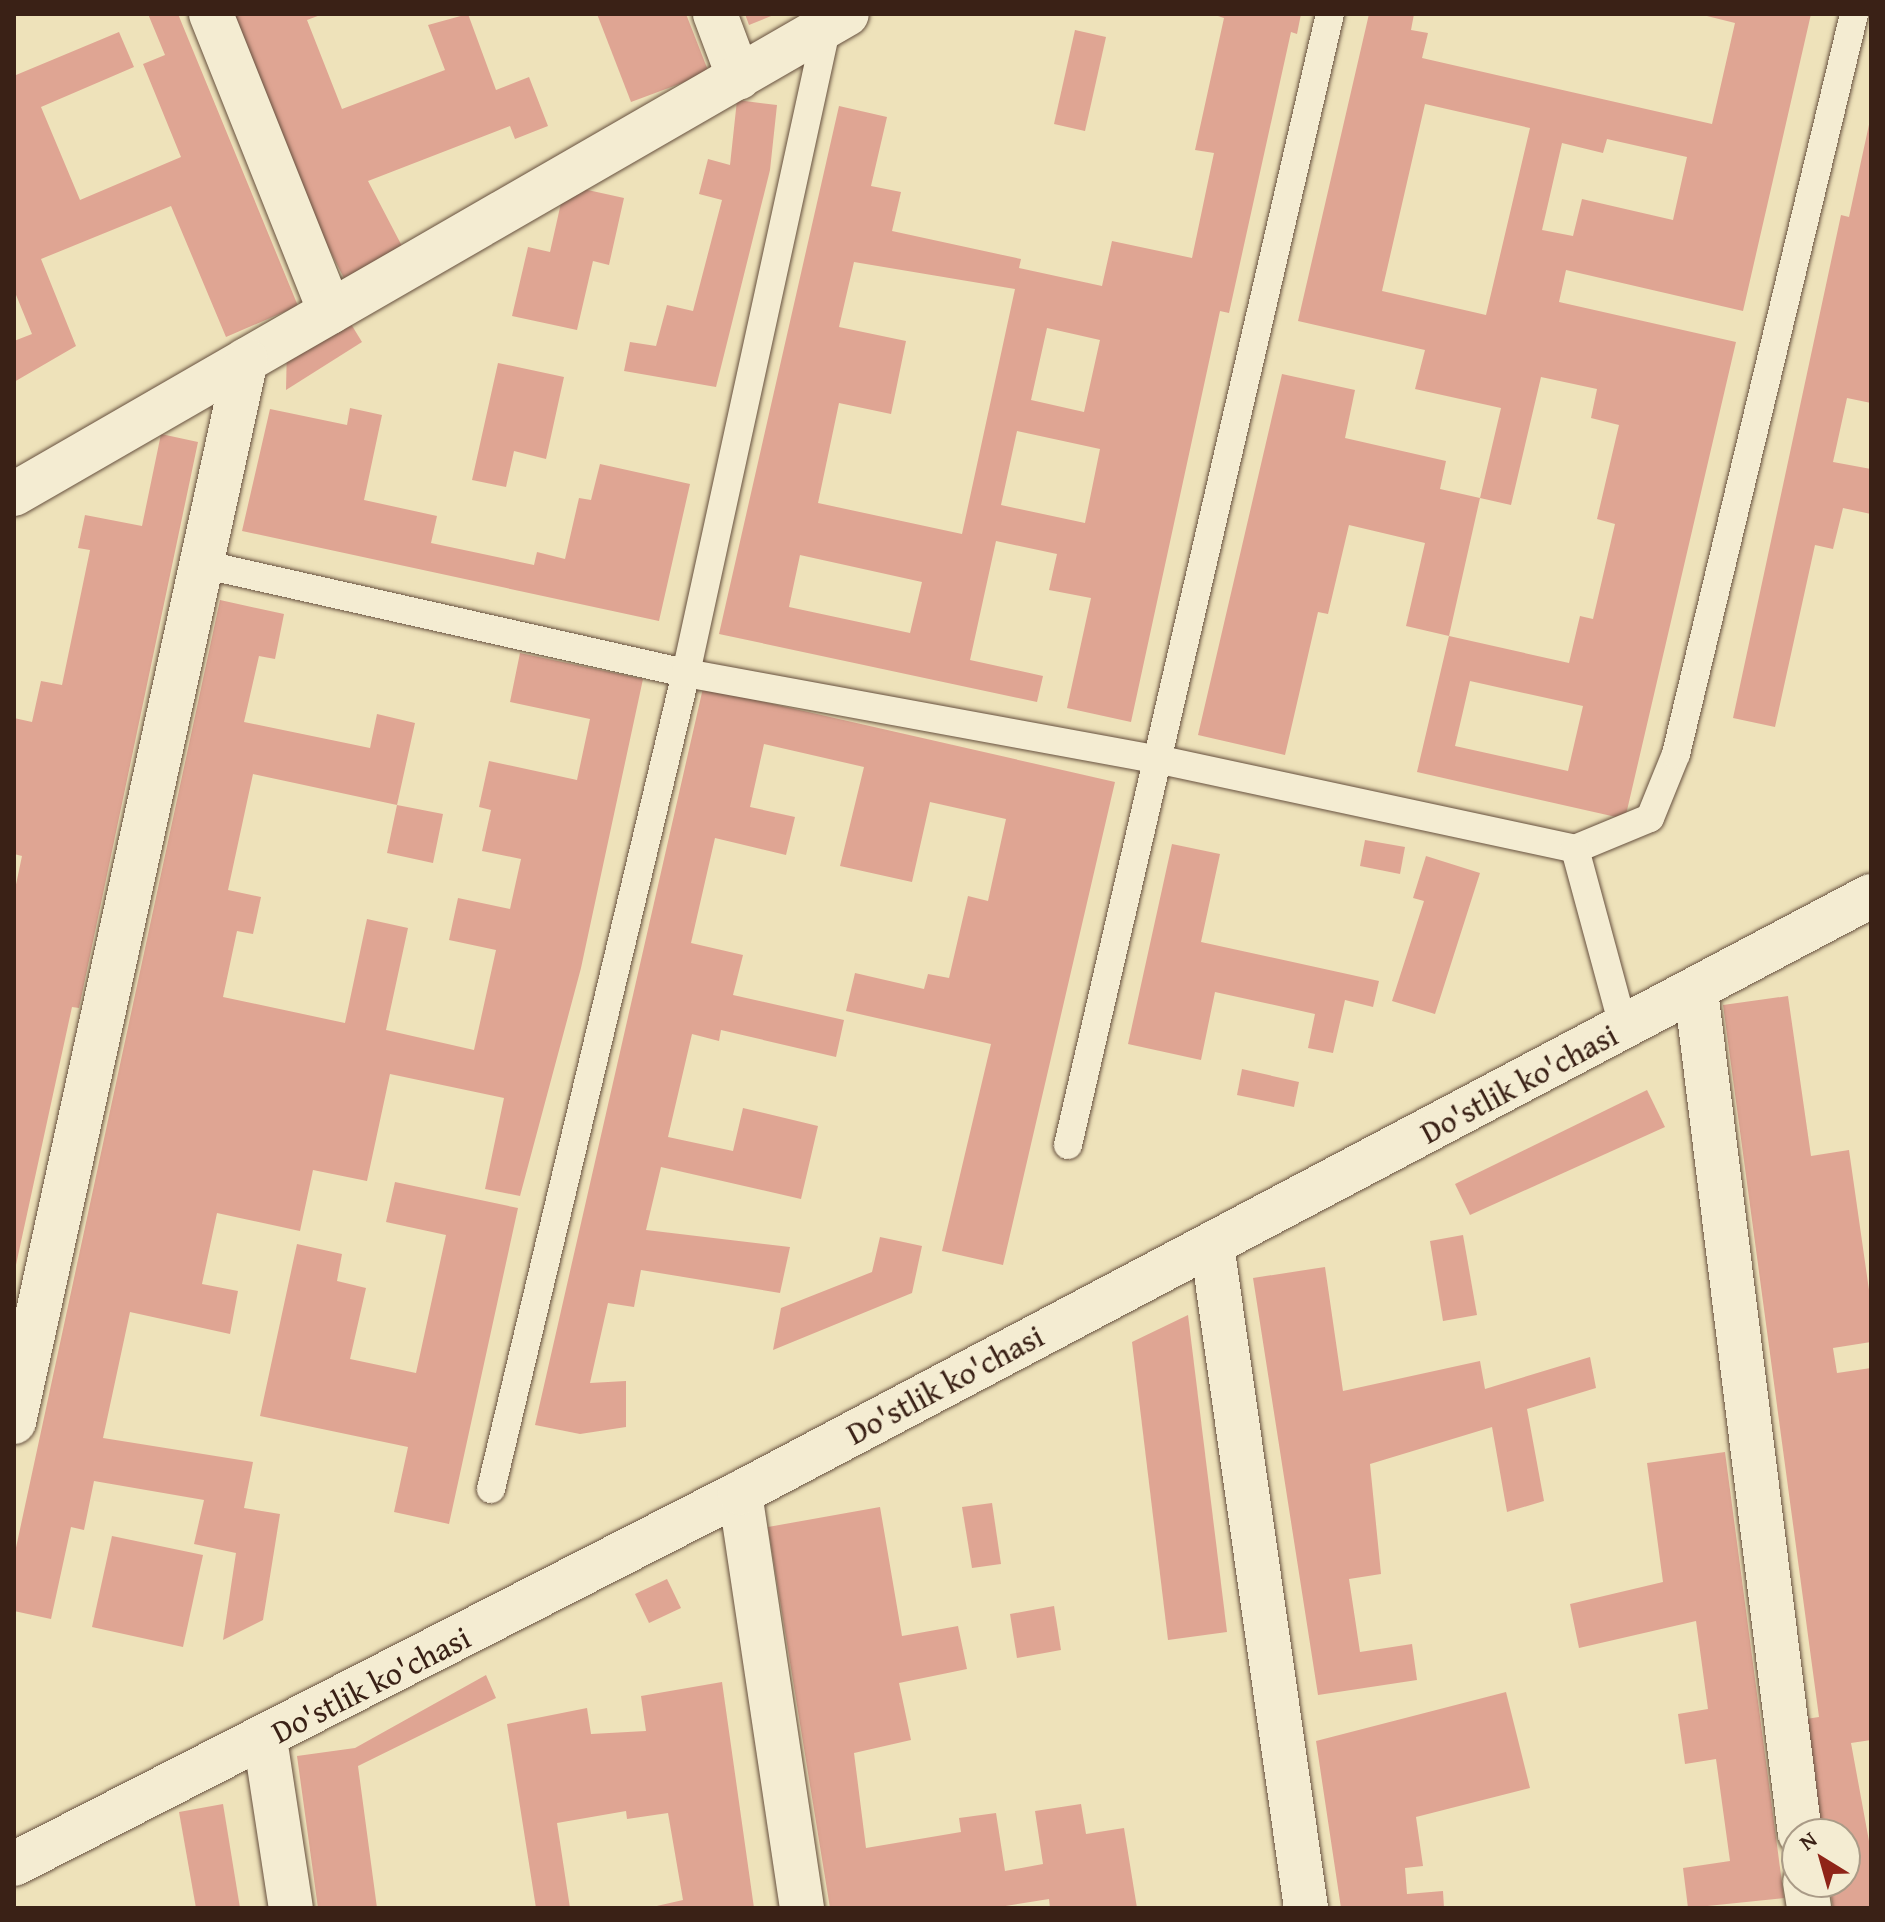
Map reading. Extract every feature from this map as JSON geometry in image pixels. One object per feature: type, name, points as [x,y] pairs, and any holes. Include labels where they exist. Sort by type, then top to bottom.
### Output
[{"type":"street","points":[[211,14],[330,312]]},
{"type":"street","points":[[715,14],[739,78]]},
{"type":"street","points":[[14,494],[837,20]]},
{"type":"street","points":[[14,1422],[206,565],[246,360]]},
{"type":"street","name":"Do'stlik ko'chasi","points":[[14,1864],[265,1739],[740,1493],[1871,896]]},
{"type":"street","points":[[1696,991],[1798,1818]]},
{"type":"street","points":[[1212,1245],[1306,1908]]},
{"type":"street","points":[[740,1493],[802,1908]]},
{"type":"street","points":[[265,1739],[291,1908]]},
{"type":"lane","points":[[1068,1145],[1161,760],[1330,14]]},
{"type":"lane","points":[[206,565],[686,673],[1161,760],[1575,849],[1650,818],[1676,754],[1854,14]]},
{"type":"lane","points":[[491,1489],[686,673],[837,20]]},
{"type":"lane","points":[[1575,849],[1624,1029]]},
{"type":"building","points":[[148,14],[178,14],[298,306],[226,337],[171,206],[41,259],[76,346],[14,382],[14,341],[32,334],[14,290],[14,69],[16,75],[119,32],[134,67],[41,107],[80,200],[181,157],[143,64],[165,55]]},
{"type":"building","points":[[229,14],[323,14],[307,20],[342,109],[445,70],[428,25],[468,14],[496,90],[529,77],[548,126],[515,139],[510,126],[368,181],[403,248],[344,278],[306,205]]},
{"type":"building","points":[[597,14],[686,14],[709,73],[631,102]]},
{"type":"building","points":[[745,14],[776,14],[749,25]]},
{"type":"building","points":[[1212,14],[1301,14],[1297,34],[1291,32],[1229,313],[1220,311],[1131,722],[1067,708],[1091,598],[1049,590],[1057,554],[996,541],[970,660],[1043,676],[1037,702],[719,634],[839,106],[887,117],[871,186],[901,192],[892,231],[1021,259],[1019,268],[1102,286],[1112,241],[1192,258],[1214,153],[1195,150],[1224,18]],"holes":[[[854,262],[1015,289],[962,534],[818,503],[839,403],[891,414],[906,341],[839,327]],[[1047,328],[1100,340],[1084,412],[1031,400]],[[1017,431],[1100,449],[1085,523],[1001,505]],[[800,555],[922,582],[910,633],[789,607]]]},
{"type":"building","points":[[1369,14],[1414,14],[1411,30],[1428,33],[1422,58],[1712,124],[1735,23],[1699,14],[1811,14],[1743,311],[1566,270],[1559,302],[1736,342],[1625,819],[1417,772],[1449,636],[1569,663],[1580,616],[1593,619],[1615,524],[1597,519],[1619,425],[1591,418],[1597,389],[1541,377],[1511,505],[1480,498],[1501,408],[1415,389],[1425,350],[1298,321]],"holes":[[[1425,104],[1530,128],[1486,315],[1382,291]],[[1607,139],[1687,157],[1673,220],[1582,199],[1573,236],[1542,230],[1562,143],[1603,153]],[[1470,681],[1583,706],[1568,771],[1455,746]]]},
{"type":"building","points":[[1075,30],[1106,37],[1085,131],[1054,124]]},
{"type":"building","points":[[737,100],[777,105],[770,170],[716,387],[624,371],[630,342],[656,346],[667,305],[693,311],[722,200],[699,194],[708,159],[730,165]]},
{"type":"building","points":[[1870,120],[1871,403],[1847,398],[1833,462],[1871,469],[1871,514],[1843,508],[1833,549],[1815,545],[1775,727],[1733,718],[1841,215],[1849,217]]},
{"type":"building","points":[[565,185],[624,198],[609,265],[593,261],[577,330],[512,316],[528,247],[550,252]]},
{"type":"building","points":[[343,311],[362,342],[286,390],[287,345]]},
{"type":"building","points":[[498,363],[564,377],[546,459],[514,451],[506,487],[472,480]]},
{"type":"building","points":[[1282,374],[1355,390],[1345,438],[1446,461],[1440,489],[1480,498],[1449,636],[1406,626],[1425,543],[1349,525],[1328,614],[1318,612],[1285,755],[1198,735]]},
{"type":"building","points":[[350,408],[382,415],[364,500],[437,516],[431,543],[534,565],[537,552],[565,559],[579,498],[591,500],[600,464],[690,484],[659,621],[242,531],[270,409],[347,425]]},
{"type":"building","points":[[161,434],[198,442],[79,1008],[72,1007],[14,1274],[14,894],[22,856],[14,854],[14,718],[32,722],[41,681],[62,685],[90,550],[78,548],[85,515],[142,526]]},
{"type":"building","points":[[220,600],[284,614],[275,659],[259,656],[244,722],[370,748],[377,714],[415,723],[397,805],[253,774],[228,890],[261,897],[253,934],[237,931],[223,997],[345,1023],[367,919],[408,928],[386,1030],[474,1050],[496,950],[449,940],[458,898],[510,909],[521,859],[482,851],[491,810],[479,807],[489,761],[577,780],[590,719],[510,702],[520,653],[643,679],[581,968],[520,1196],[485,1189],[504,1098],[390,1074],[367,1181],[313,1170],[300,1231],[217,1213],[202,1284],[238,1291],[230,1334],[130,1312],[103,1438],[253,1462],[244,1508],[280,1514],[263,1620],[223,1640],[236,1553],[194,1544],[204,1500],[94,1481],[84,1530],[71,1527],[51,1619],[14,1611],[14,1557]]},
{"type":"building","points":[[703,688],[1115,782],[1003,1265],[942,1251],[991,1044],[846,1011],[855,973],[924,989],[928,974],[949,978],[968,896],[988,901],[1006,819],[930,802],[912,882],[840,866],[864,767],[764,744],[750,807],[795,817],[786,855],[715,838],[691,943],[743,955],[733,995],[844,1020],[836,1057],[721,1030],[719,1041],[692,1034],[668,1137],[733,1151],[743,1108],[818,1126],[801,1199],[661,1167],[646,1230],[790,1247],[780,1293],[641,1270],[634,1307],[608,1303],[590,1383],[626,1381],[626,1427],[580,1434],[535,1425]]},
{"type":"building","points":[[397,805],[443,814],[433,863],[387,853]]},
{"type":"building","points":[[1365,840],[1405,847],[1400,874],[1360,866]]},
{"type":"building","points":[[1172,844],[1220,854],[1201,942],[1379,981],[1373,1007],[1345,1000],[1333,1053],[1308,1048],[1315,1014],[1215,992],[1201,1060],[1128,1044]]},
{"type":"building","points":[[1426,856],[1480,873],[1435,1014],[1392,1001],[1424,901],[1413,898]]},
{"type":"building","points":[[1788,996],[1811,1156],[1849,1150],[1871,1304],[1871,1342],[1833,1348],[1837,1373],[1871,1368],[1871,1740],[1851,1743],[1871,1852],[1871,1908],[1833,1908],[1831,1898],[1861,1898],[1861,1818],[1820,1818],[1806,1719],[1819,1717],[1723,1005]]},
{"type":"building","points":[[1242,1069],[1299,1082],[1294,1107],[1237,1095]]},
{"type":"building","points":[[1647,1090],[1665,1127],[1470,1215],[1455,1184]]},
{"type":"building","points":[[395,1182],[518,1208],[449,1524],[394,1512],[408,1447],[260,1416],[297,1244],[342,1254],[337,1281],[366,1288],[350,1359],[416,1373],[446,1235],[386,1222]]},
{"type":"building","points":[[1463,1235],[1477,1315],[1443,1321],[1430,1241]]},
{"type":"building","points":[[880,1237],[922,1246],[912,1293],[773,1350],[781,1308],[872,1272]]},
{"type":"building","points":[[1325,1267],[1343,1391],[1480,1361],[1485,1389],[1590,1357],[1596,1388],[1527,1409],[1544,1501],[1507,1512],[1492,1427],[1370,1464],[1381,1574],[1349,1579],[1360,1652],[1412,1644],[1417,1680],[1318,1695],[1253,1278]]},
{"type":"building","points":[[1188,1315],[1227,1632],[1168,1640],[1132,1342]]},
{"type":"building","points":[[1725,1452],[1781,1875],[1781,1898],[1784,1898],[1688,1908],[1683,1868],[1730,1861],[1716,1759],[1685,1764],[1678,1714],[1708,1709],[1696,1621],[1579,1648],[1570,1604],[1663,1582],[1647,1463]]},
{"type":"building","points":[[992,1503],[1001,1564],[972,1568],[962,1507]]},
{"type":"building","points":[[880,1507],[902,1636],[958,1626],[967,1669],[899,1683],[911,1740],[854,1753],[866,1848],[961,1832],[959,1818],[996,1813],[1005,1871],[1043,1864],[1035,1811],[1081,1804],[1086,1834],[1124,1828],[1137,1908],[1050,1908],[1049,1899],[993,1908],[830,1908],[768,1527]]},
{"type":"building","points":[[112,1536],[203,1555],[183,1647],[92,1627]]},
{"type":"building","points":[[667,1579],[681,1608],[649,1623],[635,1594]]},
{"type":"building","points":[[1054,1606],[1061,1650],[1017,1658],[1010,1614]]},
{"type":"building","points":[[486,1675],[496,1698],[358,1766],[377,1908],[318,1908],[297,1756],[355,1748]]},
{"type":"building","points":[[722,1682],[754,1908],[648,1908],[683,1900],[668,1813],[627,1819],[626,1811],[557,1823],[570,1908],[536,1908],[507,1724],[587,1708],[591,1734],[646,1731],[641,1696]]},
{"type":"building","points":[[1506,1692],[1530,1788],[1416,1817],[1423,1866],[1405,1868],[1407,1894],[1443,1891],[1444,1908],[1341,1908],[1316,1741]]},
{"type":"building","points":[[223,1804],[240,1908],[196,1908],[179,1812]]}]
